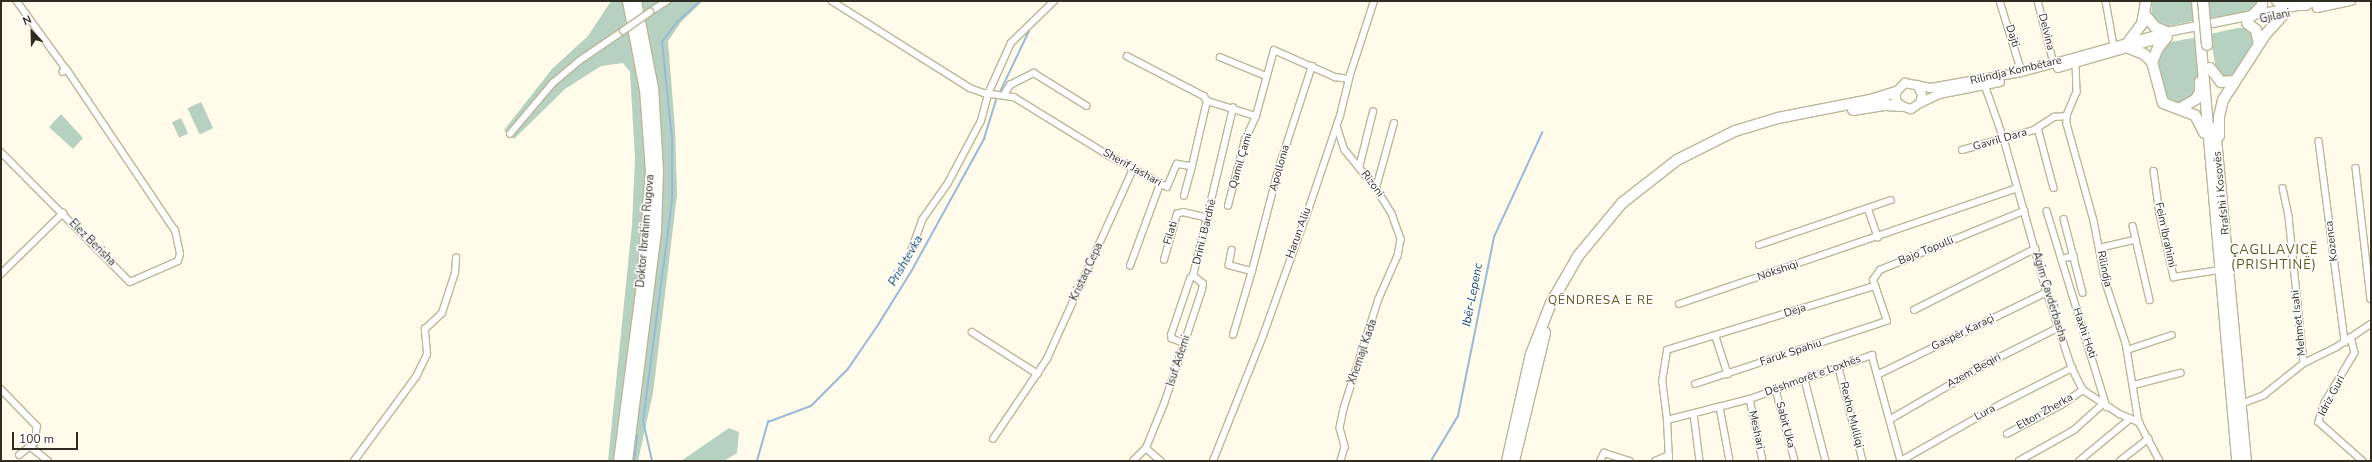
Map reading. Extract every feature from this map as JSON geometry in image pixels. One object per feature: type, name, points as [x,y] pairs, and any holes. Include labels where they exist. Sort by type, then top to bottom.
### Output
[{"type":"highway","name":"Doktor Ibrahim Rugova","points":[[619,461],[644,267],[651,171],[646,90],[628,1]]},
{"type":"highway","name":"Doktor Ibrahim Rugova","points":[[627,461],[656,230],[658,171],[653,88],[636,1]]},
{"type":"highway","points":[[2146,1],[2145,15],[2139,30],[2129,44],[2144,54],[2152,62],[2161,99],[2169,107],[2191,113],[2201,123],[2215,168]]},
{"type":"highway","points":[[2179,109],[2198,96],[2206,69],[2197,1]]},
{"type":"highway","name":"Rrafshi i Kosovës","points":[[2203,1],[2207,45],[2206,69],[2215,168],[2246,461]]},
{"type":"highway","points":[[2259,44],[2256,30],[2249,19],[2262,6],[2262,1]]},
{"type":"highway","points":[[2277,1],[2289,5],[2306,5]]},
{"type":"highway","points":[[2145,15],[2155,27],[2167,34],[2158,48],[2152,62]]},
{"type":"highway","points":[[2215,168],[2220,111],[2234,82],[2259,44],[2282,15]]},
{"type":"highway","points":[[2206,69],[2221,82],[2234,82]]},
{"type":"highway","points":[[1507,461],[1531,354],[1550,303],[1581,251],[1622,203],[1671,164],[1724,136],[1778,118],[1870,100],[1896,92]]},
{"type":"highway","points":[[1514,461],[1535,369],[1557,305],[1589,250],[1615,219],[1637,198],[1691,159],[1752,132],[1855,110],[1886,105],[1901,106]]},
{"type":"highway","name":"Rrafshi i Kosovës","points":[[2215,168],[2220,270],[2237,461]]},
{"type":"main road","name":"Gjilani","points":[[2200,28],[2249,19],[2324,1]]},
{"type":"main road","name":"Gjilani","points":[[2249,19],[2282,15],[2351,1]]},
{"type":"main road","points":[[2129,44],[2167,34],[2200,28]]},
{"type":"main road","name":"Rilindja Kombëtare","points":[[1917,85],[1938,87],[2022,72],[2114,46],[2129,44]]},
{"type":"main road","name":"Rilindja Kombëtare","points":[[1920,103],[1939,94],[1986,85],[2095,58],[2129,44]]},
{"type":"main road","points":[[1905,83],[1917,85],[1922,92],[1920,103],[1911,109],[1901,106],[1896,100],[1896,92],[1905,83]]},
{"type":"street","name":"Elez Berisha","points":[[1,152],[130,282],[178,261],[180,254],[178,239],[17,1]]},
{"type":"street","points":[[510,134],[532,105],[557,79],[667,1]]},
{"type":"street","name":"Sherif Jashari","points":[[832,1],[970,88],[988,94],[1014,97],[1160,184],[1167,187],[1177,164],[1192,166]]},
{"type":"street","points":[[910,251],[922,220],[948,183],[981,121],[988,94],[1011,42],[1054,1]]},
{"type":"street","name":"Harun Aliu","points":[[1213,461],[1264,336],[1337,126],[1349,78],[1374,1]]},
{"type":"street","name":"Dajti","points":[[2000,1],[2022,72]]},
{"type":"street","name":"Delvina","points":[[2038,1],[2054,64]]},
{"type":"street","points":[[2106,1],[2114,46]]},
{"type":"street","points":[[1128,56],[1204,96],[1207,101],[1256,116],[1266,76],[1275,50],[1335,77],[1349,78]]},
{"type":"street","points":[[1220,57],[1266,76]]},
{"type":"street","points":[[2067,116],[2077,92],[2076,63]]},
{"type":"street","name":"Apollonia","points":[[1233,335],[1282,160],[1312,66]]},
{"type":"street","points":[[1000,95],[1010,85],[1034,73],[1087,106]]},
{"type":"street","name":"Agim Çavdërbasha","points":[[1986,85],[2004,139],[2047,292],[2072,368],[2083,390],[2105,406],[2139,422]]},
{"type":"street","points":[[1184,196],[1207,101]]},
{"type":"street","name":"Drini i Bardhë","points":[[1185,344],[1172,339],[1171,335],[1190,279],[1193,276],[1233,108]]},
{"type":"street","points":[[1359,168],[1373,112]]},
{"type":"street","name":"Qamil Çami","points":[[1228,206],[1245,140],[1256,116]]},
{"type":"street","name":"Gavril Dara","points":[[1962,150],[2038,128],[2054,118],[2067,116]]},
{"type":"street","name":"Rilindja","points":[[2067,116],[2106,283],[2127,350],[2139,422]]},
{"type":"street","points":[[1376,188],[1394,123]]},
{"type":"street","name":"Rizoni","points":[[1337,126],[1345,150],[1376,188],[1397,225],[1400,246]]},
{"type":"street","name":"Gavril Dara","points":[[2038,128],[2054,188]]},
{"type":"street","name":"Kozenca","points":[[2319,141],[2345,342]]},
{"type":"street","points":[[2356,168],[2371,299]]},
{"type":"street","name":"Kristaq Cepa","points":[[993,439],[1038,374],[1082,284],[1133,169]]},
{"type":"street","name":"Feim Ibrahimi","points":[[2154,171],[2160,214],[2174,277],[2220,270]]},
{"type":"street","points":[[1130,266],[1160,184]]},
{"type":"street","name":"Nokshiqi","points":[[1678,304],[1878,237],[2017,188]]},
{"type":"street","name":"Mehmet Isahi","points":[[2283,188],[2289,217],[2304,364]]},
{"type":"street","points":[[1758,245],[1891,200]]},
{"type":"street","points":[[1868,208],[1878,237]]},
{"type":"street","name":"Bajo Topulli","points":[[1875,286],[1874,276],[1886,267],[2024,211]]},
{"type":"street","name":"Haxhi Hoti","points":[[2047,211],[2105,406]]},
{"type":"street","name":"Filati","points":[[1164,260],[1177,214],[1183,212],[1208,218]]},
{"type":"street","points":[[1,274],[63,213]]},
{"type":"street","name":"Haxhi Hoti","points":[[2064,219],[2083,293]]},
{"type":"street","points":[[2132,226],[2150,300]]},
{"type":"street","points":[[2099,248],[2135,240]]},
{"type":"street","name":"Xhemajl Kada","points":[[1341,461],[1345,447],[1340,428],[1344,409],[1379,299],[1400,246]]},
{"type":"street","points":[[1914,310],[2035,249]]},
{"type":"street","points":[[1232,250],[1229,265],[1252,271]]},
{"type":"street","points":[[2061,259],[2074,256]]},
{"type":"street","points":[[354,461],[416,378],[427,354],[425,328],[442,313],[455,273],[456,258]]},
{"type":"street","name":"Isuf Ademi","points":[[1133,461],[1146,448],[1155,432],[1185,344],[1203,286],[1193,276]]},
{"type":"street","name":"Faruk Spahiu","points":[[1695,384],[1887,321],[1875,286]]},
{"type":"street","name":"Deja","points":[[1667,420],[1662,382],[1667,350],[1716,337],[1875,286]]},
{"type":"street","name":"Gaspër Karaçi","points":[[1879,374],[2047,292]]},
{"type":"street","points":[[2241,404],[2264,395],[2304,364],[2345,342],[2371,324]]},
{"type":"street","name":"Azem Beqiri","points":[[1891,419],[1986,364],[2058,328]]},
{"type":"street","points":[[972,332],[1038,374]]},
{"type":"street","points":[[2127,350],[2172,335]]},
{"type":"street","points":[[1716,337],[1728,374]]},
{"type":"street","name":"Idriz Guri","points":[[2351,337],[2355,353],[2326,403],[2319,422],[2363,461]]},
{"type":"street","name":"Dëshmorët e Loxhës","points":[[1667,420],[1750,399],[1872,355],[1879,374],[1901,461]]},
{"type":"street","name":"Rexho Mulliqi","points":[[1839,368],[1863,461]]},
{"type":"street","name":"Lura","points":[[1901,461],[2001,404],[2072,368]]},
{"type":"street","points":[[2134,385],[2180,373]]},
{"type":"street","points":[[1805,380],[1826,461]]},
{"type":"street","points":[[1,389],[34,421],[38,432],[36,442],[20,455]]},
{"type":"street","name":"Sabit Uka","points":[[1776,390],[1795,461]]},
{"type":"street","name":"Elton Zherka","points":[[2007,434],[2061,406],[2083,390]]},
{"type":"street","name":"Meshari","points":[[1750,399],[1763,461]]},
{"type":"street","points":[[2019,461],[2074,430],[2105,406]]},
{"type":"street","points":[[1720,407],[1730,461]]},
{"type":"street","points":[[1694,414],[1700,461]]},
{"type":"street","points":[[2079,461],[2130,419]]},
{"type":"street","points":[[1655,461],[1669,458],[1667,420]]},
{"type":"street","points":[[2139,422],[2160,461]]},
{"type":"street","points":[[2120,461],[2148,439]]},
{"type":"street","points":[[31,447],[48,461]]},
{"type":"street","points":[[1146,448],[1161,461]]},
{"type":"street","points":[[1600,461],[1604,453],[1630,461]]},
{"type":"green space","points":[[611,1],[703,1],[681,22],[668,41],[675,128],[677,195],[653,393],[638,461],[608,461],[632,225],[635,158],[630,72],[623,63],[601,66],[565,89],[514,139],[504,130],[552,69],[588,36]]},
{"type":"green space","points":[[2152,1],[2193,1],[2193,21],[2164,27],[2151,20]]},
{"type":"green space","points":[[2207,1],[2259,2],[2250,13],[2208,20]]},
{"type":"green space","points":[[2237,28],[2252,28],[2255,42],[2233,79],[2217,76],[2210,34]]},
{"type":"green space","points":[[2197,38],[2199,92],[2180,105],[2166,99],[2155,59],[2166,43]]},
{"type":"green space","points":[[201,102],[213,128],[200,135],[187,108]]},
{"type":"green space","points":[[61,114],[83,138],[73,149],[49,127]]},
{"type":"green space","points":[[181,118],[188,133],[179,138],[172,122]]},
{"type":"green space","points":[[729,428],[739,432],[737,453],[724,461],[681,461]]},
{"type":"waterway","points":[[652,461],[643,421],[672,202],[672,140],[662,42],[677,22],[700,1]]},
{"type":"waterway","name":"Prishtevka","points":[[999,94],[1029,31]]},
{"type":"waterway","name":"Prishtevka","points":[[757,461],[768,422],[811,406],[848,369],[878,325],[911,272],[984,139],[997,97]]},
{"type":"waterway","name":"Ibër-Lepenc","points":[[1431,461],[1458,416],[1494,237],[1542,133]]},
{"type":"waterway","points":[[634,461],[637,435]]},
{"type":"district","name":"ÇAGLLAVICË (PRISHTINË)","points":[[2274,258]]},
{"type":"district","name":"QËNDRESA E RE","points":[[1601,301]]}]
